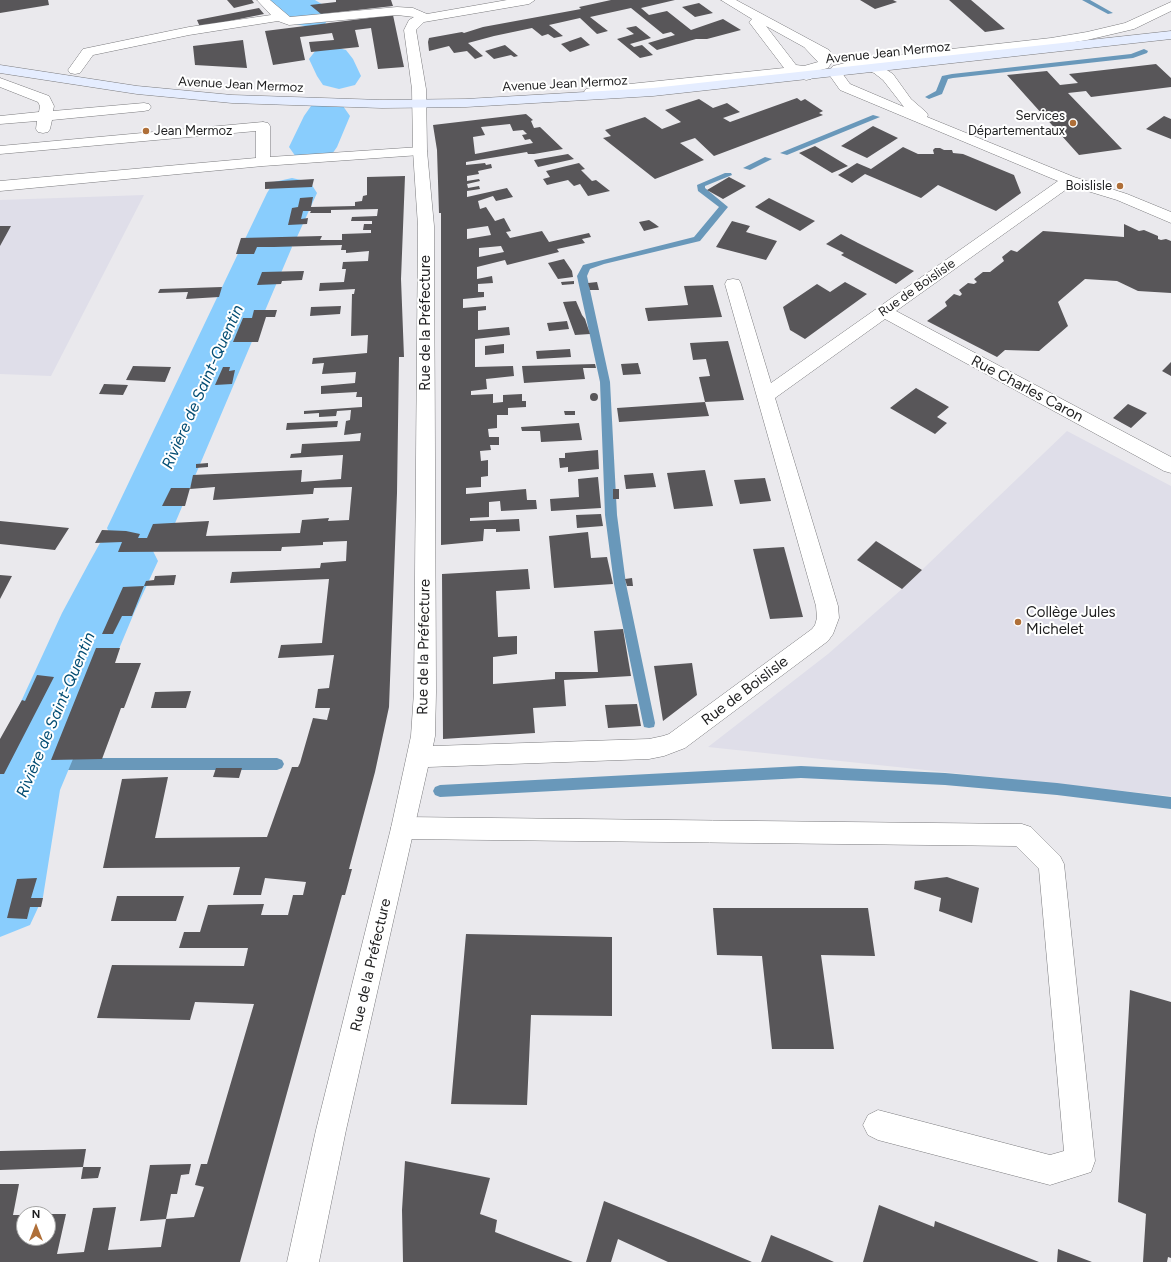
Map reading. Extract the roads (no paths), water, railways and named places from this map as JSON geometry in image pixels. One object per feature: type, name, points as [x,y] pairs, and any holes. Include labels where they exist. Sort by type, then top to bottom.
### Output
[{"type":"main road","name":"Avenue Jean Mermoz","points":[[824,60],[1171,22]]},
{"type":"main road","name":"Avenue Jean Mermoz","points":[[500,88],[796,71],[835,73],[868,66],[899,65],[1171,35]]},
{"type":"main road","name":"Avenue Jean Mermoz","points":[[0,59],[75,70],[208,84]]},
{"type":"main road","name":"Avenue Jean Mermoz","points":[[0,69],[137,90],[206,97],[291,102],[423,94]]},
{"type":"main road","name":"Avenue Jean Mermoz","points":[[252,86],[341,89]]},
{"type":"main road","name":"Avenue Jean Mermoz","points":[[405,89],[423,94],[489,102]]},
{"type":"street","points":[[263,0],[281,17],[293,21],[397,11],[413,12],[421,20],[529,0]]},
{"type":"street","points":[[727,0],[810,47],[868,66],[888,77],[911,107],[923,116],[954,133]]},
{"type":"street","points":[[1129,26],[1171,6]]},
{"type":"street","points":[[741,9],[774,44],[796,71],[859,94],[1069,180],[1122,197],[1171,218]]},
{"type":"street","points":[[75,70],[88,52],[189,31],[281,17]]},
{"type":"street","name":"Rue de la Préfecture","points":[[303,1262],[331,1130],[420,758],[423,736],[425,684],[426,226],[420,151],[423,94],[410,30],[421,20]]},
{"type":"street","name":"Avenue Jean Mermoz","points":[[868,66],[1051,42],[1129,26]]},
{"type":"street","points":[[489,102],[796,71],[817,68],[823,65],[824,60],[810,47]]},
{"type":"street","points":[[888,77],[890,70],[899,65]]},
{"type":"street","points":[[835,73],[845,87],[859,94]]},
{"type":"street","points":[[0,82],[44,99],[47,106],[46,116],[39,146]]},
{"type":"street","points":[[0,120],[144,107]]},
{"type":"street","points":[[0,150],[263,126],[263,162]]},
{"type":"street","points":[[0,186],[263,162],[420,151]]},
{"type":"street","name":"Rue de Boislisle","points":[[765,396],[1069,180]]},
{"type":"street","name":"Rue de Boislisle","points":[[420,758],[649,749],[664,746],[677,741],[820,635],[825,628],[828,618],[827,606],[733,284]]},
{"type":"street","name":"Rue Charles Caron","points":[[884,312],[1171,466]]},
{"type":"street","points":[[403,828],[1022,835],[1051,864],[1080,1161],[1050,1170],[878,1125]]},
{"type":"waterway","name":"Rivière de Saint-Quentin","points":[[288,0],[310,15]]},
{"type":"waterway","points":[[1085,0],[1110,13]]},
{"type":"waterway","points":[[929,97],[939,92],[945,78],[952,76],[1133,56],[1144,51]]},
{"type":"waterway","name":"Rivière de Saint-Quentin","points":[[331,59],[339,76]]},
{"type":"waterway","name":"Rivière de Saint-Quentin","points":[[313,147],[327,116]]},
{"type":"waterway","points":[[784,153],[876,117]]},
{"type":"waterway","points":[[747,168],[768,159]]},
{"type":"waterway","points":[[649,723],[620,584],[611,515],[605,382],[582,276],[586,267],[601,262],[697,239],[724,207],[701,189],[701,185],[728,175]]},
{"type":"waterway","name":"Rivière de Saint-Quentin","points":[[271,237],[292,193]]},
{"type":"waterway","name":"Rivière de Saint-Quentin","points":[[140,528],[266,247]]},
{"type":"waterway","name":"Rivière de Saint-Quentin","points":[[0,897],[20,790],[98,613],[124,561]]},
{"type":"waterway","points":[[31,764],[277,764]]},
{"type":"waterway","points":[[440,791],[801,772],[945,779],[1057,789],[1171,803]]},
{"type":"place","name":"Services Départementaux","points":[[1073,123]]},
{"type":"place","name":"Jean Mermoz","points":[[146,131]]},
{"type":"place","name":"Boislisle","points":[[1120,186]]},
{"type":"place","name":"Collège Jules Michelet","points":[[1018,622]]}]
